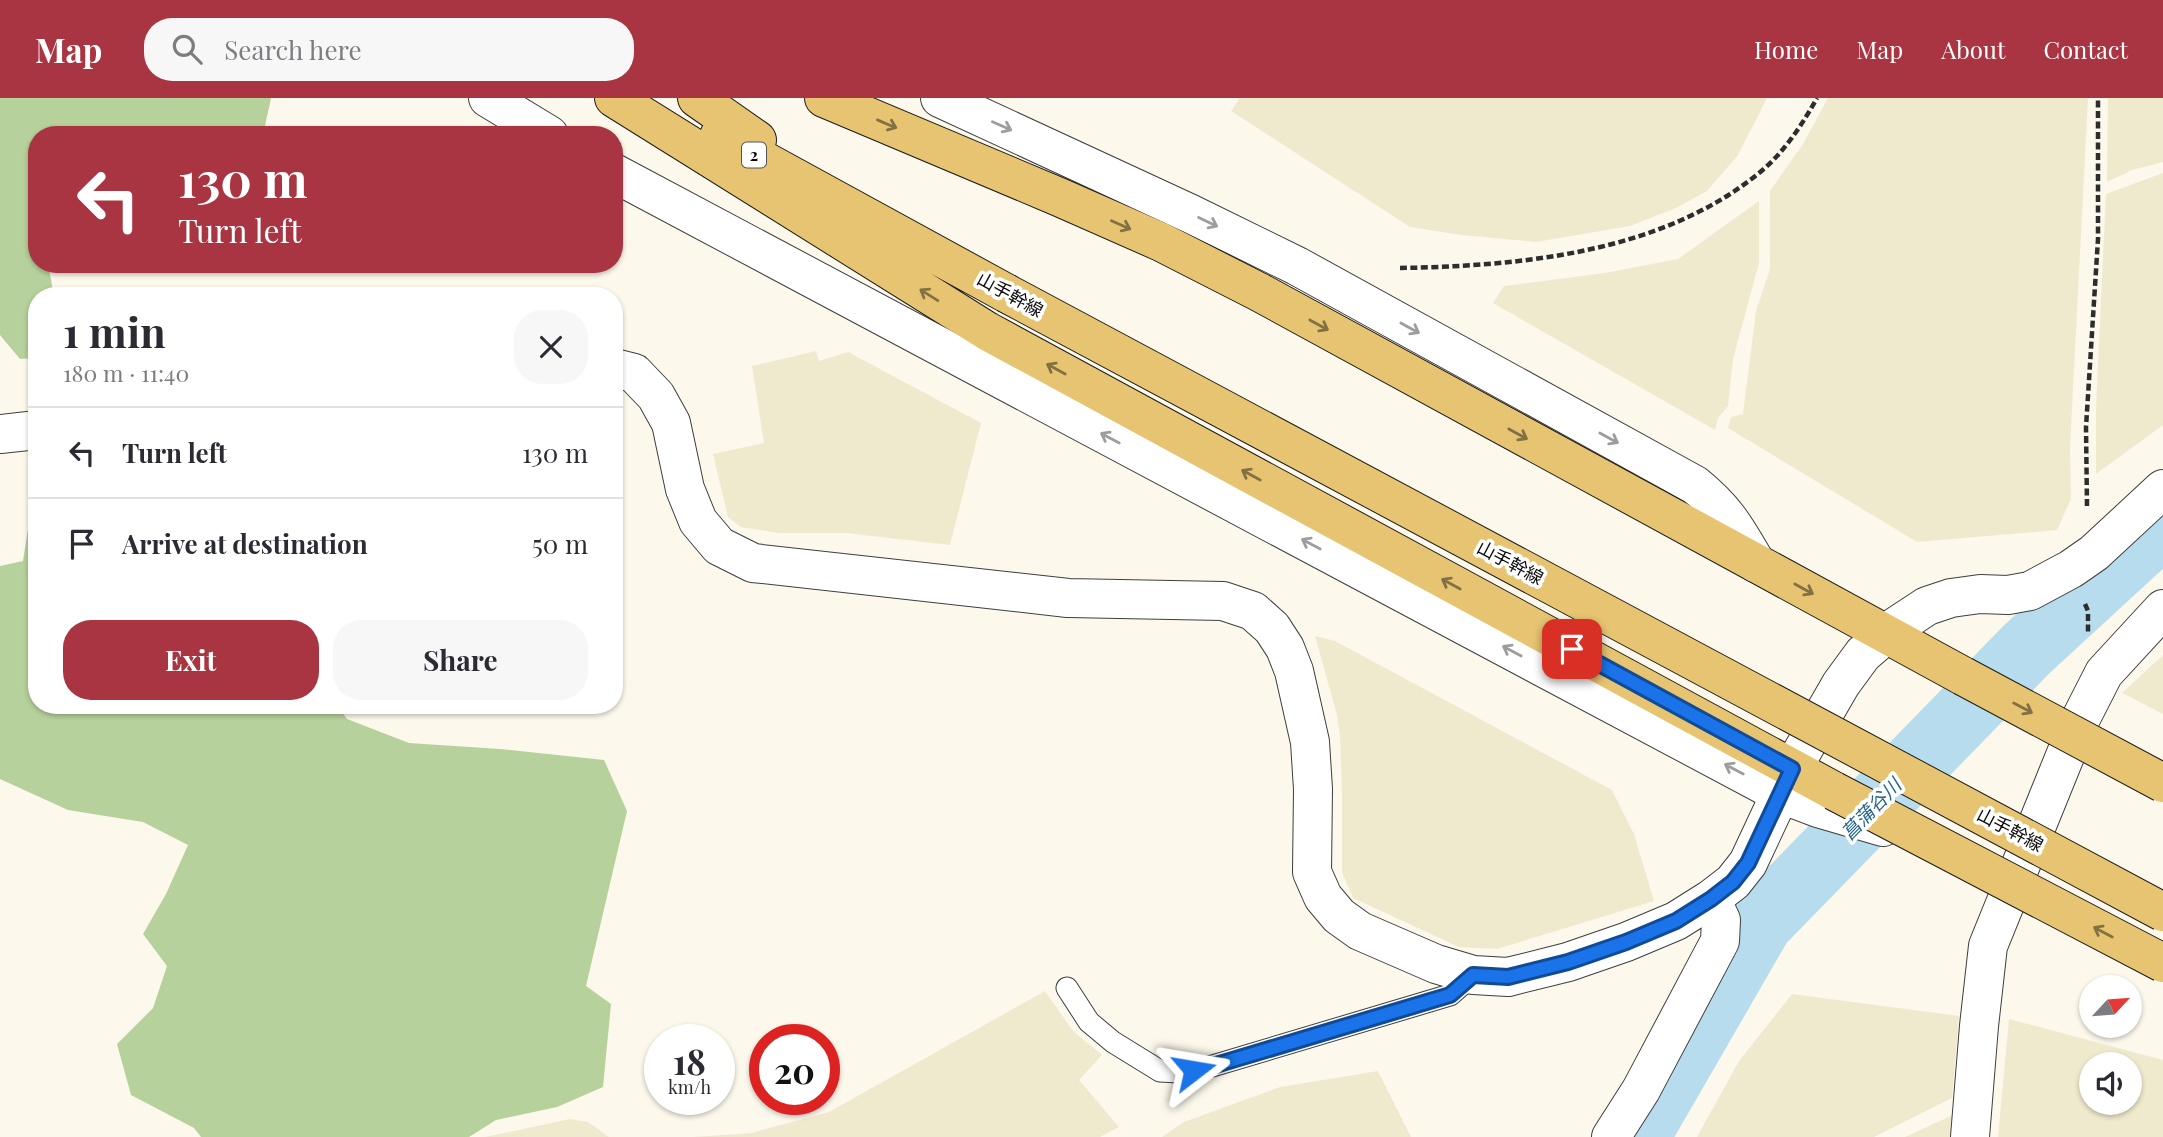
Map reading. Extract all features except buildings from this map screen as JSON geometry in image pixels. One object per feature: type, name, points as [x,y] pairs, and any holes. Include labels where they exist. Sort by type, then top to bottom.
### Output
[{"type":"main road","points":[[614,98],[987,331],[1180,437],[1787,782],[1925,838],[2163,963]]},
{"type":"main road","name":"山手幹線","points":[[650,98],[1006,293],[2163,912]]},
{"type":"main road","name":"山手幹線","points":[[697,98],[859,212]]},
{"type":"main road","points":[[824,98],[1059,197],[1161,243],[1259,292],[2163,783]]},
{"type":"street","points":[[488,98],[534,126]]},
{"type":"street","points":[[940,98],[1179,208],[1297,266],[1695,485],[1714,500],[1730,518],[1756,563]]},
{"type":"street","points":[[623,178],[1787,782]]},
{"type":"street","points":[[623,370],[634,373],[656,396],[671,423],[685,489],[698,521],[719,546],[753,563],[1068,597],[1223,601],[1253,611],[1272,628],[1294,671],[1310,742],[1313,789],[1312,872],[1323,897],[1339,916],[1360,931],[1436,964],[1473,975],[1508,977],[1568,962],[1676,921],[1711,899],[1733,882],[1748,863],[1787,782],[1840,684],[1863,654],[1918,612],[1951,598],[2030,591],[2071,569],[2094,553],[2163,489]]},
{"type":"street","points":[[0,434],[28,431]]},
{"type":"street","points":[[1970,1137],[1989,947],[2078,724],[2104,673],[2163,609]]},
{"type":"street","points":[[1611,1137],[1641,1090],[1720,941],[1721,920],[1711,899]]},
{"type":"lane","points":[[1068,988],[1089,1022],[1113,1042],[1160,1071],[1180,1072],[1209,1067],[1450,995],[1473,975]]},
{"type":"path","points":[[1400,268],[1545,259],[1639,237],[1669,225],[1727,195],[1759,173],[1783,149],[1817,98]]},
{"type":"path","points":[[2087,512],[2086,427],[2098,239],[2098,98]]},
{"type":"shaded area","points":[[1240,98],[1767,98],[1738,155],[1707,191],[1676,208],[1630,226],[1536,242],[1410,227],[1231,111]]},
{"type":"shaded area","points":[[1828,98],[2088,98],[2070,447],[2071,499],[2057,530],[1917,542],[1728,428],[1731,417],[1743,414],[1756,311],[1770,269],[1770,191],[1803,144]]},
{"type":"shaded area","points":[[2108,98],[2163,98],[2163,162],[2132,170],[2107,182]]},
{"type":"shaded area","points":[[2163,173],[2163,425],[2096,474],[2096,408],[2106,194]]},
{"type":"shaded area","points":[[1759,201],[1759,263],[1733,359],[1728,406],[1718,418],[1715,430],[1493,303],[1504,286],[1605,273],[1678,259]]},
{"type":"shaded area","points":[[816,351],[819,361],[848,352],[981,423],[950,545],[846,533],[779,533],[741,527],[728,517],[713,454],[764,443],[752,366]]},
{"type":"shaded area","points":[[1315,636],[1335,641],[1612,790],[1634,834],[1654,901],[1497,949],[1459,947],[1353,898],[1342,872],[1342,793],[1337,715]]},
{"type":"shaded area","points":[[2163,655],[2163,714],[2122,693]]},
{"type":"shaded area","points":[[1045,991],[1073,1031],[1102,1055],[1079,1080],[1119,1127],[1100,1137],[693,1137],[751,1133],[818,1115],[840,1115],[840,1106]]},
{"type":"shaded area","points":[[1792,994],[1959,1016],[1952,1098],[1874,1137],[1697,1137],[1739,1061]]},
{"type":"shaded area","points":[[2009,1019],[2133,1052],[2079,1052],[2079,1115],[2142,1115],[2142,1054],[2163,1060],[2163,1137],[1998,1137]]},
{"type":"shaded area","points":[[1378,1071],[1411,1137],[1162,1137],[1184,1122],[1280,1087]]},
{"type":"shaded area","points":[[1953,1115],[1951,1137],[1905,1137]]},
{"type":"shaded area","points":[[570,1119],[588,1122],[609,1137],[485,1137]]},
{"type":"green space","points":[[0,98],[271,98],[265,126],[28,126],[28,273],[50,273],[52,287],[28,287],[28,359],[20,359],[0,335]]},
{"type":"green space","points":[[28,529],[28,714],[343,714],[347,719],[409,743],[604,760],[627,811],[586,986],[611,1004],[603,1087],[557,1107],[496,1120],[469,1137],[201,1137],[194,1128],[131,1095],[117,1044],[153,1008],[167,966],[143,934],[166,894],[188,845],[143,822],[68,810],[0,779],[0,566],[23,561]]},
{"type":"waterway","name":"菖蒲谷川","points":[[1634,1137],[1760,923],[2026,650],[2163,524]]},
{"type":"route","points":[[1194,1070],[1450,995],[1473,975],[1508,977],[1568,962],[1626,942],[1676,921],[1733,882],[1748,863],[1792,769],[1572,649]]}]
